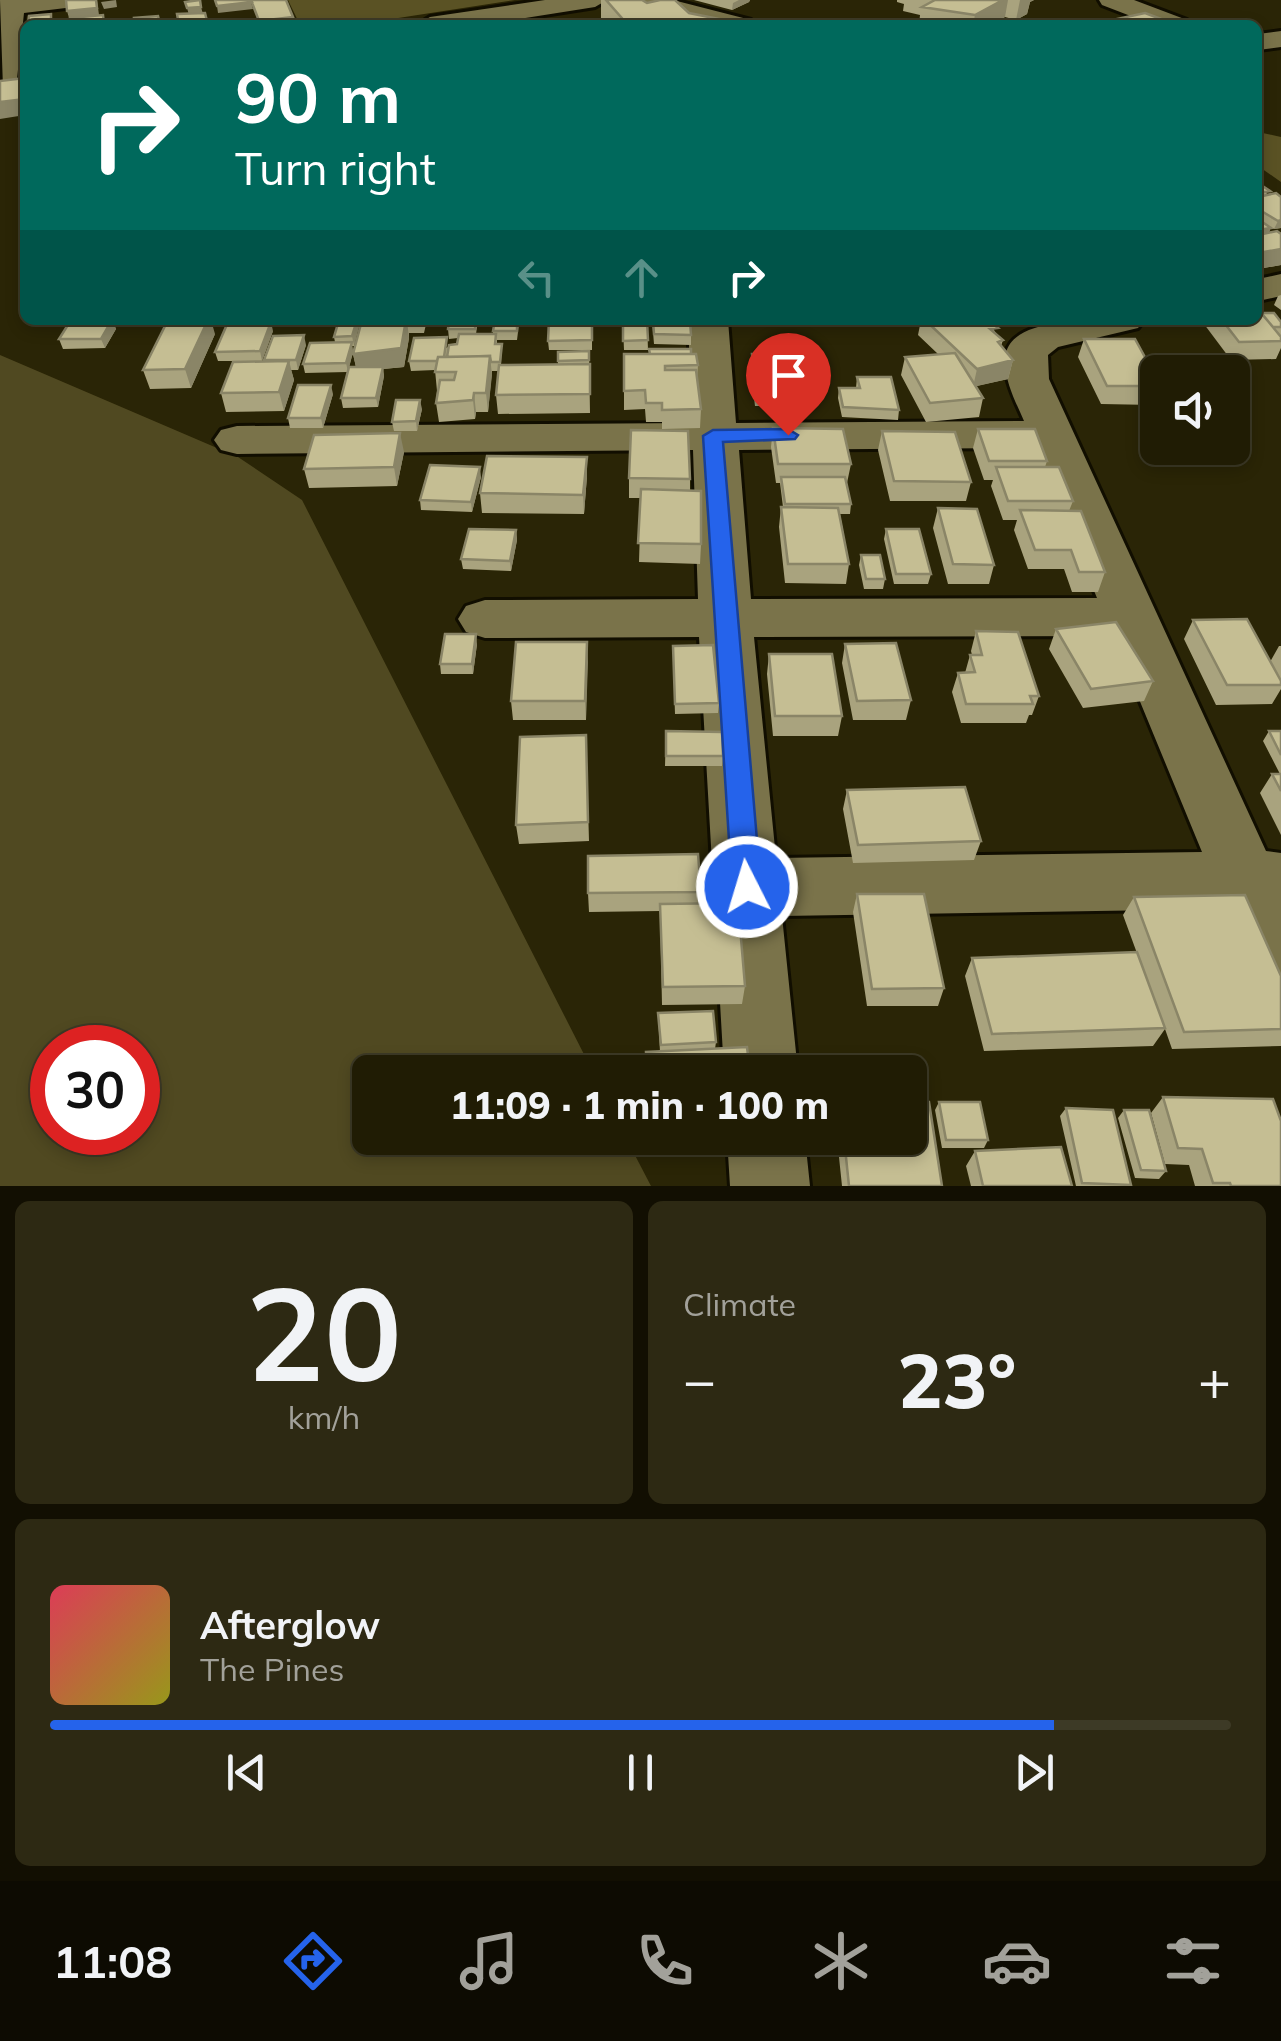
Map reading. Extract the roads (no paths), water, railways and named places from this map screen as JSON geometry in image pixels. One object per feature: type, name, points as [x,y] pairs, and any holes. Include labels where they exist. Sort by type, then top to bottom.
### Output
[{"type":"street","points":[[9,78],[8,5],[74,0]]},
{"type":"street","points":[[463,20],[595,0]]},
{"type":"street","points":[[654,0],[694,20]]},
{"type":"street","points":[[1111,0],[1165,20]]},
{"type":"street","points":[[708,325],[725,616],[760,1055]]},
{"type":"street","points":[[1050,327],[1044,338],[1027,351],[1028,379],[1132,617],[1264,880],[1281,960]]},
{"type":"street","points":[[237,440],[1054,434]]},
{"type":"street","points":[[485,618],[1132,617]]},
{"type":"street","points":[[747,887],[1264,880]]},
{"type":"street","points":[[767,1155],[770,1186]]}]
